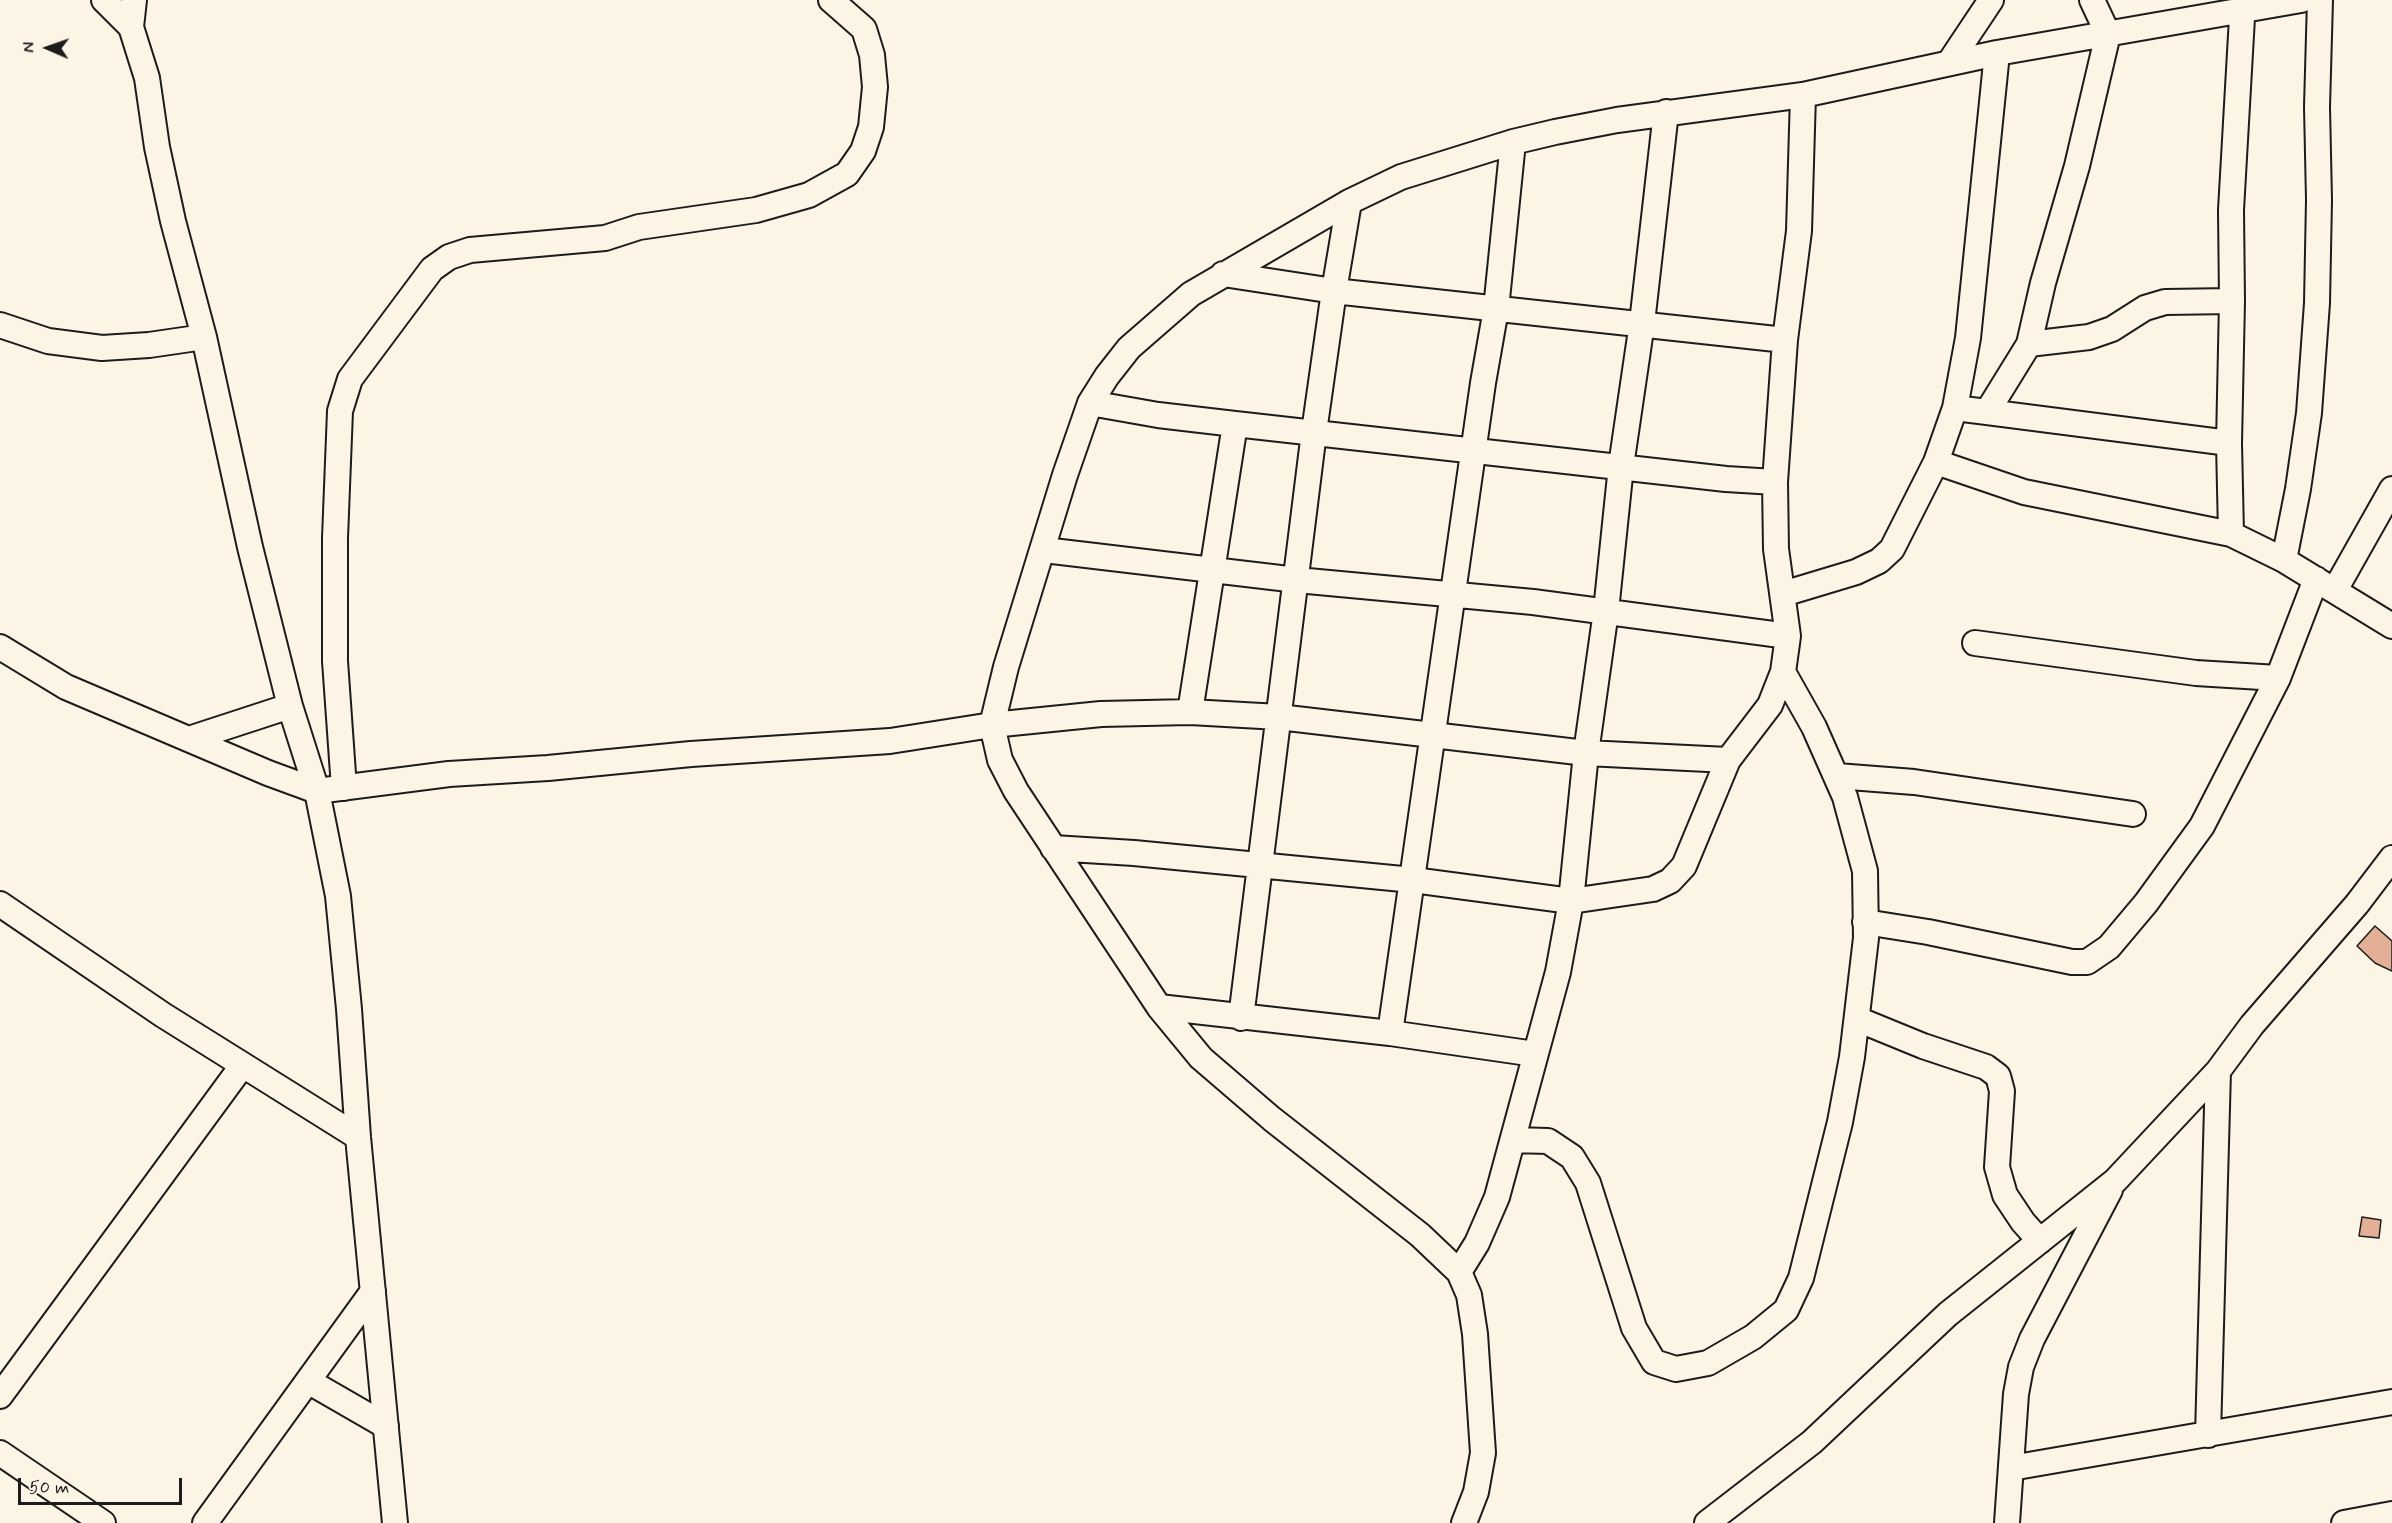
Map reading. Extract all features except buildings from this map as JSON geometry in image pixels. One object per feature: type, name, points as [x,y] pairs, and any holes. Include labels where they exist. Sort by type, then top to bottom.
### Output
[{"type":"street","points":[[104,0],[131,27]]},
{"type":"street","points":[[134,0],[131,27],[147,78],[157,147],[173,221],[204,337],[250,547],[290,706],[317,791],[338,896],[358,1137],[395,1523]]},
{"type":"street","points":[[1949,63],[1991,0]]},
{"type":"street","points":[[1987,412],[2029,344],[2043,283],[2077,166],[2108,34],[2092,0]]},
{"type":"street","points":[[1464,1523],[1476,1492],[1483,1453],[1475,1334],[1469,1295],[1459,1272],[1420,1235],[1272,1119],[1202,1058],[1159,1007],[1016,791],[1000,760],[992,726],[1017,629],[1090,403],[1129,348],[1191,294],[1349,202],[1401,177],[1513,142],[1617,120],[1803,94],[2242,5],[2301,0]]},
{"type":"street","points":[[2284,560],[2298,489],[2309,413],[2317,303],[2319,200],[2317,107],[2320,0]]},
{"type":"street","points":[[344,788],[335,661],[335,538],[340,411],[350,379],[432,269],[448,257],[470,250],[605,238],[639,227],[756,210],[809,195],[847,174],[863,151],[868,135],[875,87],[872,55],[864,30],[844,3]]},
{"type":"street","points":[[2231,534],[2229,443],[2231,210],[2242,5]]},
{"type":"street","points":[[1783,594],[1856,572],[1879,561],[1892,549],[1906,526],[1936,462],[1955,408],[1968,338],[1997,53]]},
{"type":"street","points":[[1053,848],[1134,853],[1413,880],[1571,901],[1653,889],[1670,881],[1684,866],[1728,760],[1770,705],[1783,672],[1788,636],[1776,549],[1775,482],[1785,340],[1799,231],[1803,94]]},
{"type":"street","points":[[1459,1272],[1477,1243],[1497,1197],[1558,972],[1571,901],[1586,753],[1606,611],[1621,466],[1642,323],[1666,112]]},
{"type":"street","points":[[1390,1033],[1473,452],[1496,309],[1513,142]]},
{"type":"street","points":[[1241,1018],[1262,866],[1314,432],[1349,202]]},
{"type":"street","points":[[1223,274],[1334,291],[1785,340]]},
{"type":"street","points":[[2029,344],[2088,337],[2112,329],[2145,308],[2165,302],[2232,301]]},
{"type":"street","points":[[0,326],[48,341],[102,348],[204,337]]},
{"type":"street","points":[[1090,403],[1158,415],[1473,452],[1726,479],[1775,482]]},
{"type":"street","points":[[1955,408],[2229,443]]},
{"type":"street","points":[[1190,712],[1235,424]]},
{"type":"street","points":[[1936,462],[2024,492],[2231,534],[2284,560],[2392,626]]},
{"type":"street","points":[[1865,922],[1928,932],[2073,962],[2087,962],[2109,947],[2146,903],[2202,825],[2326,585],[2392,489]]},
{"type":"street","points":[[1044,550],[1297,580],[1454,593],[1788,636]]},
{"type":"street","points":[[1975,643],[2196,673],[2278,678]]},
{"type":"street","points":[[0,647],[66,687],[317,791],[449,774],[548,768],[691,754],[890,741],[992,726],[1101,714],[1190,712],[1279,717],[1586,753],[1728,760]]},
{"type":"street","points":[[1512,1140],[1548,1141],[1572,1157],[1588,1183],[1634,1328],[1654,1362],[1676,1369],[1708,1363],[1753,1337],[1786,1310],[1801,1278],[1840,1122],[1857,1019],[1866,939],[1865,872],[1851,816],[1837,776],[1814,727],[1783,672]]},
{"type":"street","points":[[189,739],[290,706]]},
{"type":"street","points":[[1837,776],[1914,782],[2133,813]]},
{"type":"street","points":[[1707,1523],[1812,1442],[1948,1314],[1995,1274],[2115,1181],[2218,1071],[2252,1025],[2357,904],[2392,858]]},
{"type":"street","points":[[0,904],[163,1015],[358,1137]]},
{"type":"street","points":[[1159,1007],[1390,1033],[1535,1054]]},
{"type":"street","points":[[1857,1019],[1923,1046],[1986,1067],[1998,1076],[2002,1091],[1997,1167],[2005,1195],[2023,1222],[2040,1241]]},
{"type":"street","points":[[0,1396],[242,1066]]},
{"type":"street","points":[[2208,1436],[2218,1071]]},
{"type":"street","points":[[2007,1523],[2016,1394],[2021,1367],[2032,1339],[2115,1181]]},
{"type":"street","points":[[205,1523],[372,1291]]},
{"type":"street","points":[[308,1382],[386,1426]]},
{"type":"street","points":[[2011,1468],[2208,1436],[2392,1402]]},
{"type":"street","points":[[0,1453],[103,1523]]},
{"type":"street","points":[[2344,1523],[2392,1515]]}]
